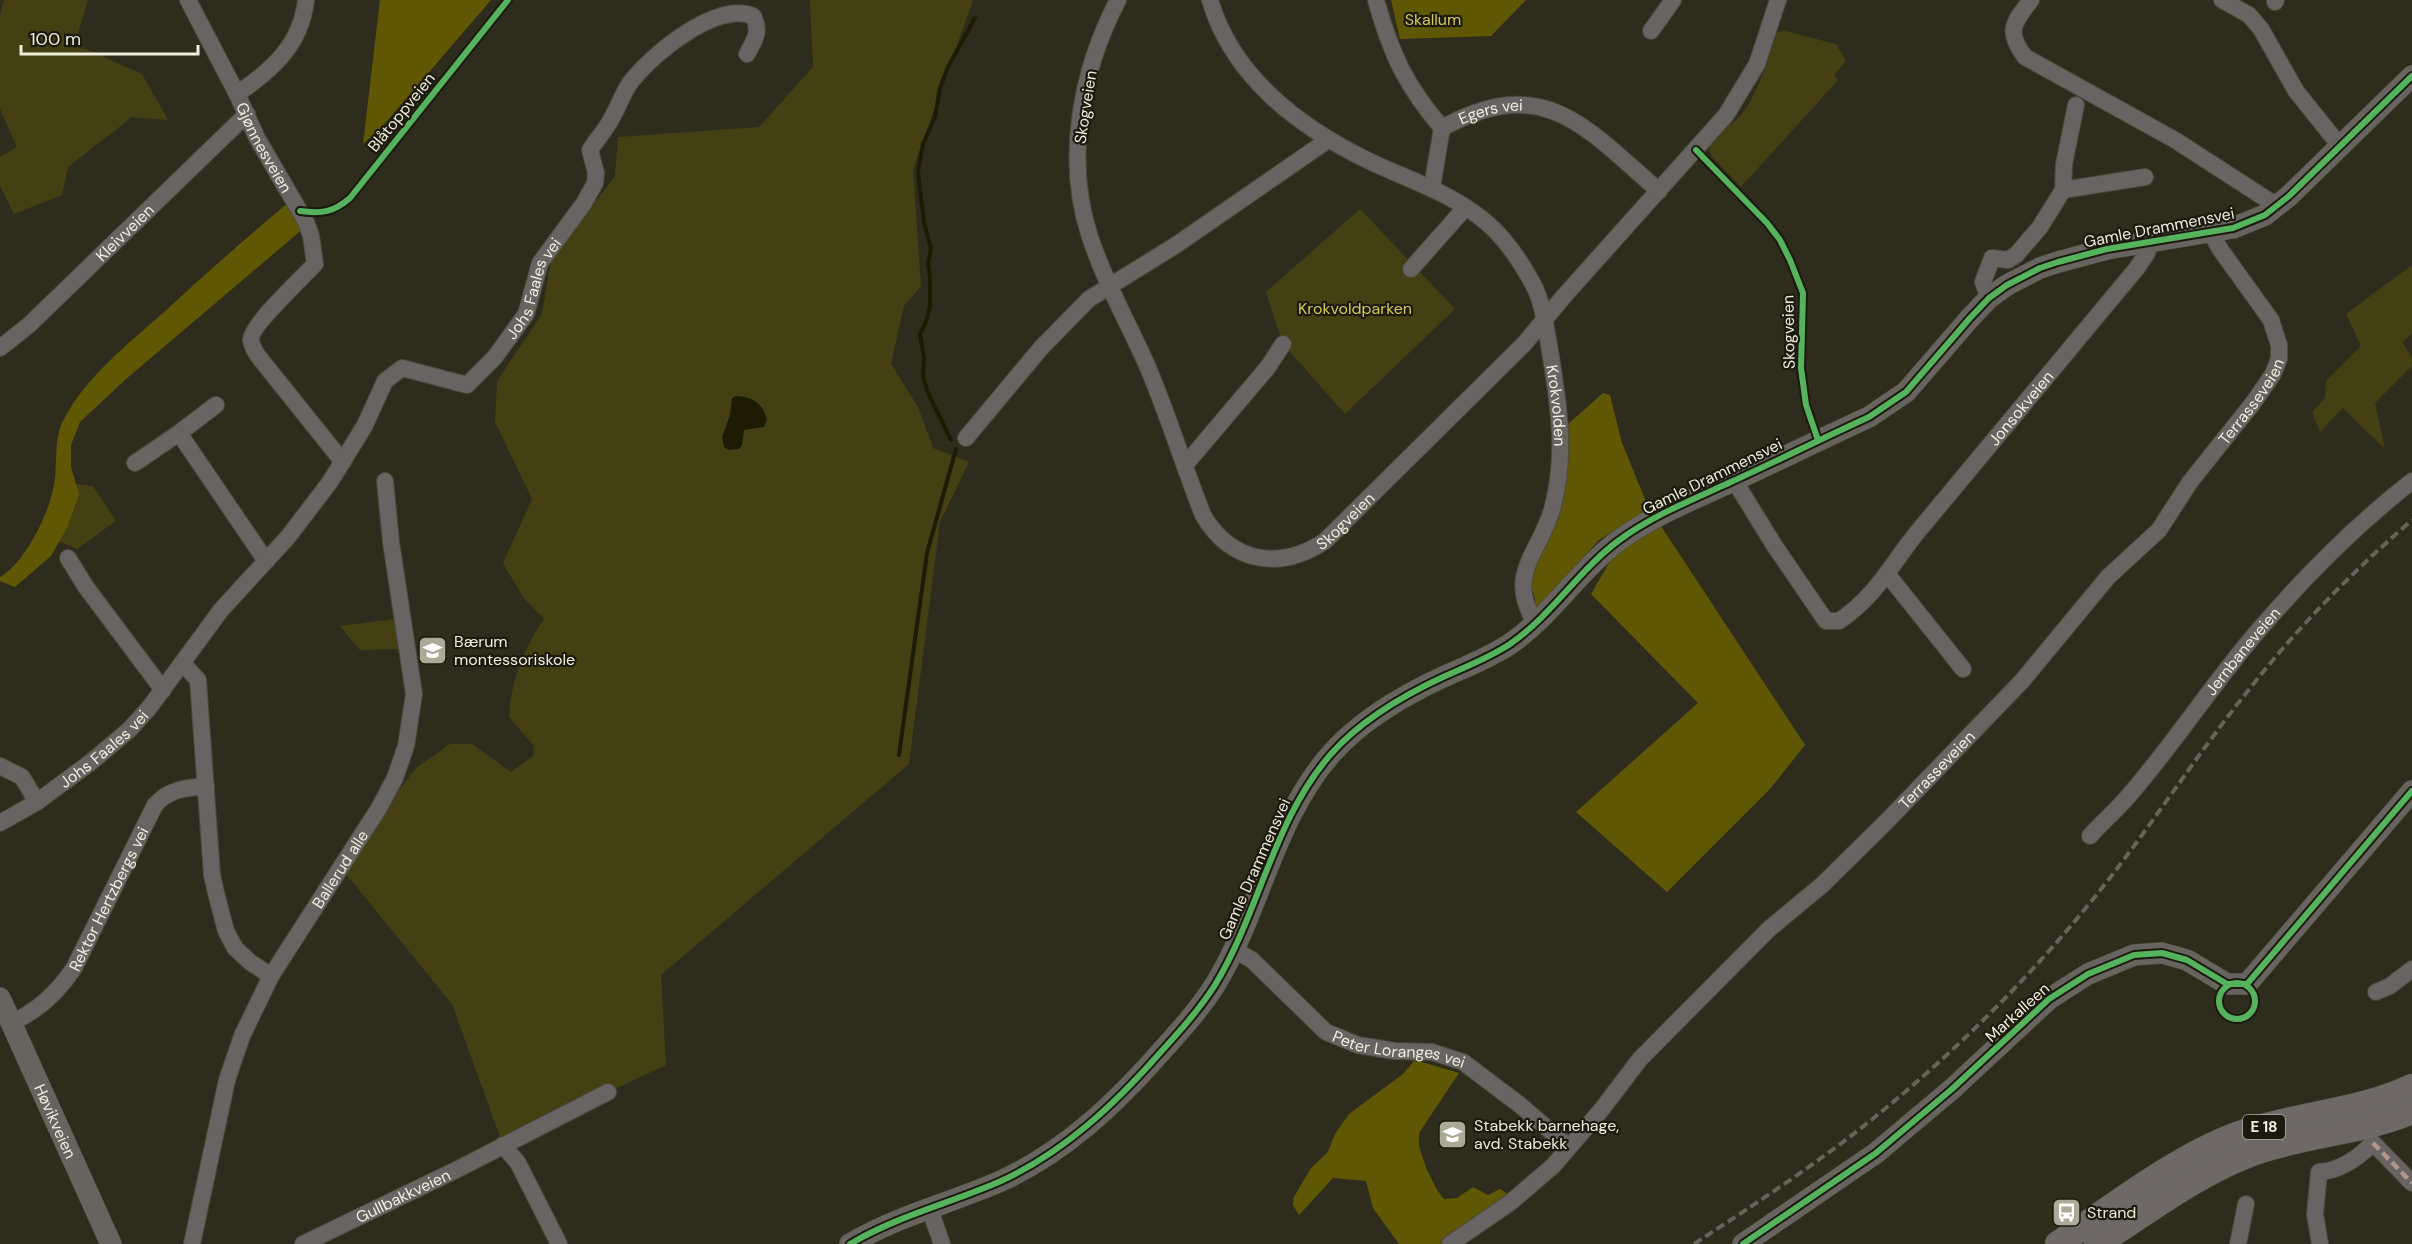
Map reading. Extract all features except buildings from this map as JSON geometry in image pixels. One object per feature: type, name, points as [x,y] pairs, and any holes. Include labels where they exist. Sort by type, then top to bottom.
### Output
[{"type":"highway","name":"E 18","points":[[2058,1244],[2182,1162],[2215,1144],[2262,1127],[2368,1104],[2412,1087]]},
{"type":"highway","name":"E 18","points":[[2097,1244],[2193,1182],[2237,1159],[2268,1148],[2375,1125],[2412,1111]]},
{"type":"main road","name":"Gamle Drammensvei","points":[[850,1244],[880,1228],[930,1210],[1028,1167],[1079,1133],[1136,1079],[1189,1020],[1215,983],[1233,949],[1289,819],[1306,786],[1332,753],[1361,725],[1426,685],[1508,645],[1536,624],[1593,562],[1622,538],[1655,517],[1869,417],[1888,405],[1906,392],[1989,298],[2007,285],[2040,268],[2107,249],[2211,233],[2250,222],[2277,206],[2412,76]]},
{"type":"main road","name":"Markalleen","points":[[1743,1244],[1876,1154],[1952,1089],[2049,999],[2088,974],[2134,955],[2162,953],[2187,960],[2226,984],[2247,984],[2412,791]]},
{"type":"main road","name":"Høvikveien","points":[[0,998],[111,1244]]},
{"type":"street","name":"Gjønnesveien","points":[[188,0],[257,138],[306,222],[311,236],[315,264],[253,332],[251,339],[256,354],[343,462]]},
{"type":"street","points":[[237,94],[263,75],[289,47],[298,33],[306,0]]},
{"type":"street","name":"Skogveien","points":[[1118,0],[1102,32],[1089,71],[1082,104],[1078,146],[1084,218],[1097,256],[1150,373],[1203,515],[1213,531],[1239,552],[1272,558],[1293,558],[1325,541],[1524,344],[1726,115],[1744,88],[1756,64],[1778,0]]},
{"type":"street","name":"Krokvolden","points":[[1210,0],[1222,31],[1252,76],[1273,99],[1328,140],[1368,161],[1432,187],[1466,208],[1487,223],[1508,246],[1534,285],[1545,318],[1559,408],[1561,446],[1553,507],[1546,528],[1529,560],[1522,584],[1524,598],[1536,624]]},
{"type":"street","name":"Egers vei","points":[[1376,0],[1397,64],[1410,87],[1442,128],[1488,108],[1514,105],[1542,106],[1562,113],[1581,125],[1659,190]]},
{"type":"street","points":[[1651,31],[1673,0]]},
{"type":"street","name":"Gamle Drammensvei","points":[[2031,0],[2013,25],[2017,47],[2025,57],[2175,140],[2277,206]]},
{"type":"street","points":[[2222,0],[2249,15],[2261,29],[2296,91],[2340,146]]},
{"type":"street","name":"Johs Faales vei","points":[[0,823],[37,802],[129,730],[183,664],[221,610],[288,537],[343,462],[365,425],[385,381],[402,368],[467,385],[495,357],[526,314],[540,263],[584,203],[595,183],[596,173],[590,150],[612,117],[629,85],[643,68],[680,36],[736,12],[753,16],[756,23],[757,38],[747,54]]},
{"type":"street","points":[[1989,298],[1983,282],[1992,258],[2008,260],[2016,255],[2040,227],[2063,190],[2064,164],[2076,105]]},
{"type":"street","name":"Kleivveien","points":[[0,348],[29,325],[247,114]]},
{"type":"street","points":[[1432,187],[1442,128]]},
{"type":"street","points":[[966,438],[1041,348],[1089,299],[1176,245],[1328,140]]},
{"type":"street","points":[[2063,190],[2145,177]]},
{"type":"street","points":[[1410,269],[1466,208]]},
{"type":"street","name":"Terrasseveien","points":[[1450,1244],[1529,1188],[1553,1166],[1602,1109],[1640,1059],[1660,1038],[1769,929],[1822,885],[1886,822],[2022,681],[2108,577],[2159,530],[2190,482],[2274,374],[2279,359],[2279,345],[2267,313],[2220,249],[2211,233]]},
{"type":"street","name":"Jonsokveien","points":[[1734,480],[1774,545],[1826,621],[1839,621],[1849,615],[1888,575],[1915,535],[2137,268],[2147,253],[2150,241]]},
{"type":"street","points":[[1185,465],[1268,367],[1283,344]]},
{"type":"street","points":[[135,463],[216,405]]},
{"type":"street","points":[[179,433],[266,561]]},
{"type":"street","name":"Ballerud alle","points":[[192,1244],[227,1080],[242,1036],[271,976],[379,808],[406,746],[414,694],[391,542],[386,481]]},
{"type":"street","name":"Jernbaneveien","points":[[2090,836],[2136,788],[2244,647],[2287,598],[2330,554],[2384,504],[2412,482]]},
{"type":"street","points":[[68,558],[86,587],[163,690]]},
{"type":"street","points":[[1888,575],[1963,669]]},
{"type":"street","points":[[183,664],[195,674],[198,680],[212,875],[226,931],[235,948],[271,976]]},
{"type":"street","points":[[0,766],[22,777],[37,802]]},
{"type":"street","name":"Rektor Hertzbergs vei","points":[[11,1023],[46,1002],[74,969],[155,806],[171,792],[206,786]]},
{"type":"street","name":"Peter Loranges vei","points":[[1233,949],[1252,960],[1326,1032],[1358,1045],[1395,1052],[1432,1052],[1463,1062],[1520,1105],[1569,1147]]},
{"type":"street","points":[[2376,992],[2390,986],[2412,969]]},
{"type":"street","name":"Gullbakkveien","points":[[303,1244],[608,1092]]},
{"type":"street","points":[[2320,1244],[2315,1214],[2319,1172],[2343,1165],[2373,1143],[2412,1183]]},
{"type":"street","points":[[503,1145],[518,1163],[559,1244]]},
{"type":"street","points":[[2238,1244],[2246,1204]]},
{"type":"street","points":[[930,1210],[942,1244]]},
{"type":"green space","points":[[4,0],[88,0],[75,44],[142,74],[168,120],[132,117],[68,167],[62,195],[14,214],[0,186],[0,157],[17,147],[0,109],[0,16]]},
{"type":"green space","points":[[380,0],[491,0],[381,128],[363,144]]},
{"type":"green space","points":[[810,0],[973,0],[913,169],[921,286],[904,306],[891,364],[918,407],[933,448],[969,462],[940,522],[909,764],[661,975],[666,1065],[503,1145],[452,1004],[342,869],[356,845],[416,768],[450,744],[472,744],[511,772],[533,756],[534,746],[509,717],[510,704],[520,665],[530,641],[544,619],[523,597],[503,563],[532,499],[495,422],[497,381],[542,314],[551,260],[615,176],[618,137],[759,127],[813,67]]},
{"type":"green space","name":"Skallum","points":[[1391,0],[1526,0],[1491,36],[1400,39]]},
{"type":"green space","points":[[1785,31],[1836,44],[1846,61],[1834,75],[1838,80],[1741,187],[1709,151],[1718,133],[1734,122],[1746,109],[1761,77],[1777,32]]},
{"type":"green space","points":[[289,202],[304,228],[126,379],[80,422],[71,445],[71,467],[79,494],[67,528],[51,556],[15,587],[0,581],[0,577],[18,562],[26,551],[46,513],[55,481],[60,427],[84,389],[122,349]]},
{"type":"green space","name":"Krokvoldparken","points":[[1360,209],[1455,309],[1345,414],[1283,344],[1266,292]]},
{"type":"green space","points":[[2412,265],[2412,334],[2402,342],[2412,358],[2412,366],[2375,403],[2385,449],[2343,408],[2320,432],[2312,412],[2325,398],[2326,381],[2361,346],[2346,314]]},
{"type":"green space","points":[[1603,393],[1610,395],[1622,443],[1649,509],[1599,540],[1562,581],[1536,624],[1535,598],[1530,582],[1534,567],[1545,548],[1559,513],[1567,479],[1567,425]]},
{"type":"green space","points":[[67,483],[93,486],[116,521],[77,549],[55,539]]},
{"type":"green space","points":[[1655,517],[1805,745],[1770,789],[1667,892],[1576,812],[1698,703],[1591,594],[1613,556]]},
{"type":"green space","points":[[394,619],[400,649],[360,650],[340,626]]},
{"type":"green space","points":[[1415,1060],[1459,1073],[1419,1133],[1419,1146],[1426,1168],[1437,1190],[1444,1199],[1457,1198],[1473,1187],[1488,1195],[1500,1189],[1508,1194],[1440,1244],[1399,1244],[1373,1208],[1366,1181],[1333,1178],[1299,1215],[1293,1205],[1294,1197],[1311,1168],[1328,1152],[1335,1134],[1349,1114],[1403,1074]]},
{"type":"shaded area","points":[[736,396],[747,398],[760,405],[767,420],[764,427],[744,430],[742,445],[739,449],[729,450],[724,447],[722,437],[730,415],[732,398]]},
{"type":"waterway","points":[[951,440],[928,393],[923,377],[924,358],[920,334],[930,306],[928,264],[931,248],[924,223],[918,172],[923,144],[935,117],[940,88],[948,67],[975,18]]},
{"type":"waterway","points":[[899,755],[927,553],[956,449]]},
{"type":"railway","points":[[1694,1244],[1791,1180],[1847,1139],[1914,1084],[1978,1026],[2038,963],[2094,898],[2269,664],[2327,600],[2412,520]]},
{"type":"marked path","points":[[2373,1143],[2412,1183]]},
{"type":"cycle path","name":"Blåtoppveien","points":[[300,211],[327,211],[350,198],[508,0]]},
{"type":"cycle path","points":[[850,1244],[886,1225],[982,1189],[1024,1169],[1067,1142],[1087,1126],[1142,1073],[1181,1029],[1215,985],[1231,957],[1295,808],[1311,780],[1331,754],[1355,730],[1412,692],[1510,644],[1539,620],[1604,553],[1645,523],[1869,417],[1906,392],[1970,318],[1989,298],[2007,285],[2040,268],[2058,262],[2107,249],[2233,228],[2265,215],[2289,196],[2412,76]]},
{"type":"cycle path","points":[[1696,150],[1767,223],[1780,240],[1790,260],[1803,293],[1801,368],[1806,405],[1818,440]]},
{"type":"cycle path","points":[[1743,1244],[1876,1153],[1952,1089],[2049,999],[2088,974],[2134,955],[2162,953],[2187,960],[2227,984],[2247,984],[2412,791]]},
{"type":"cycle path","points":[[2237,983],[2250,988],[2255,1001],[2250,1014],[2237,1019],[2224,1014],[2219,1001],[2224,988],[2237,983]]},
{"type":"place","name":"Bærum montessoriskole","points":[[433,650]]},
{"type":"place","name":"Stabekk barnehage, avd. Stabekk","points":[[1453,1134]]},
{"type":"place","name":"Strand","points":[[2066,1212]]}]
